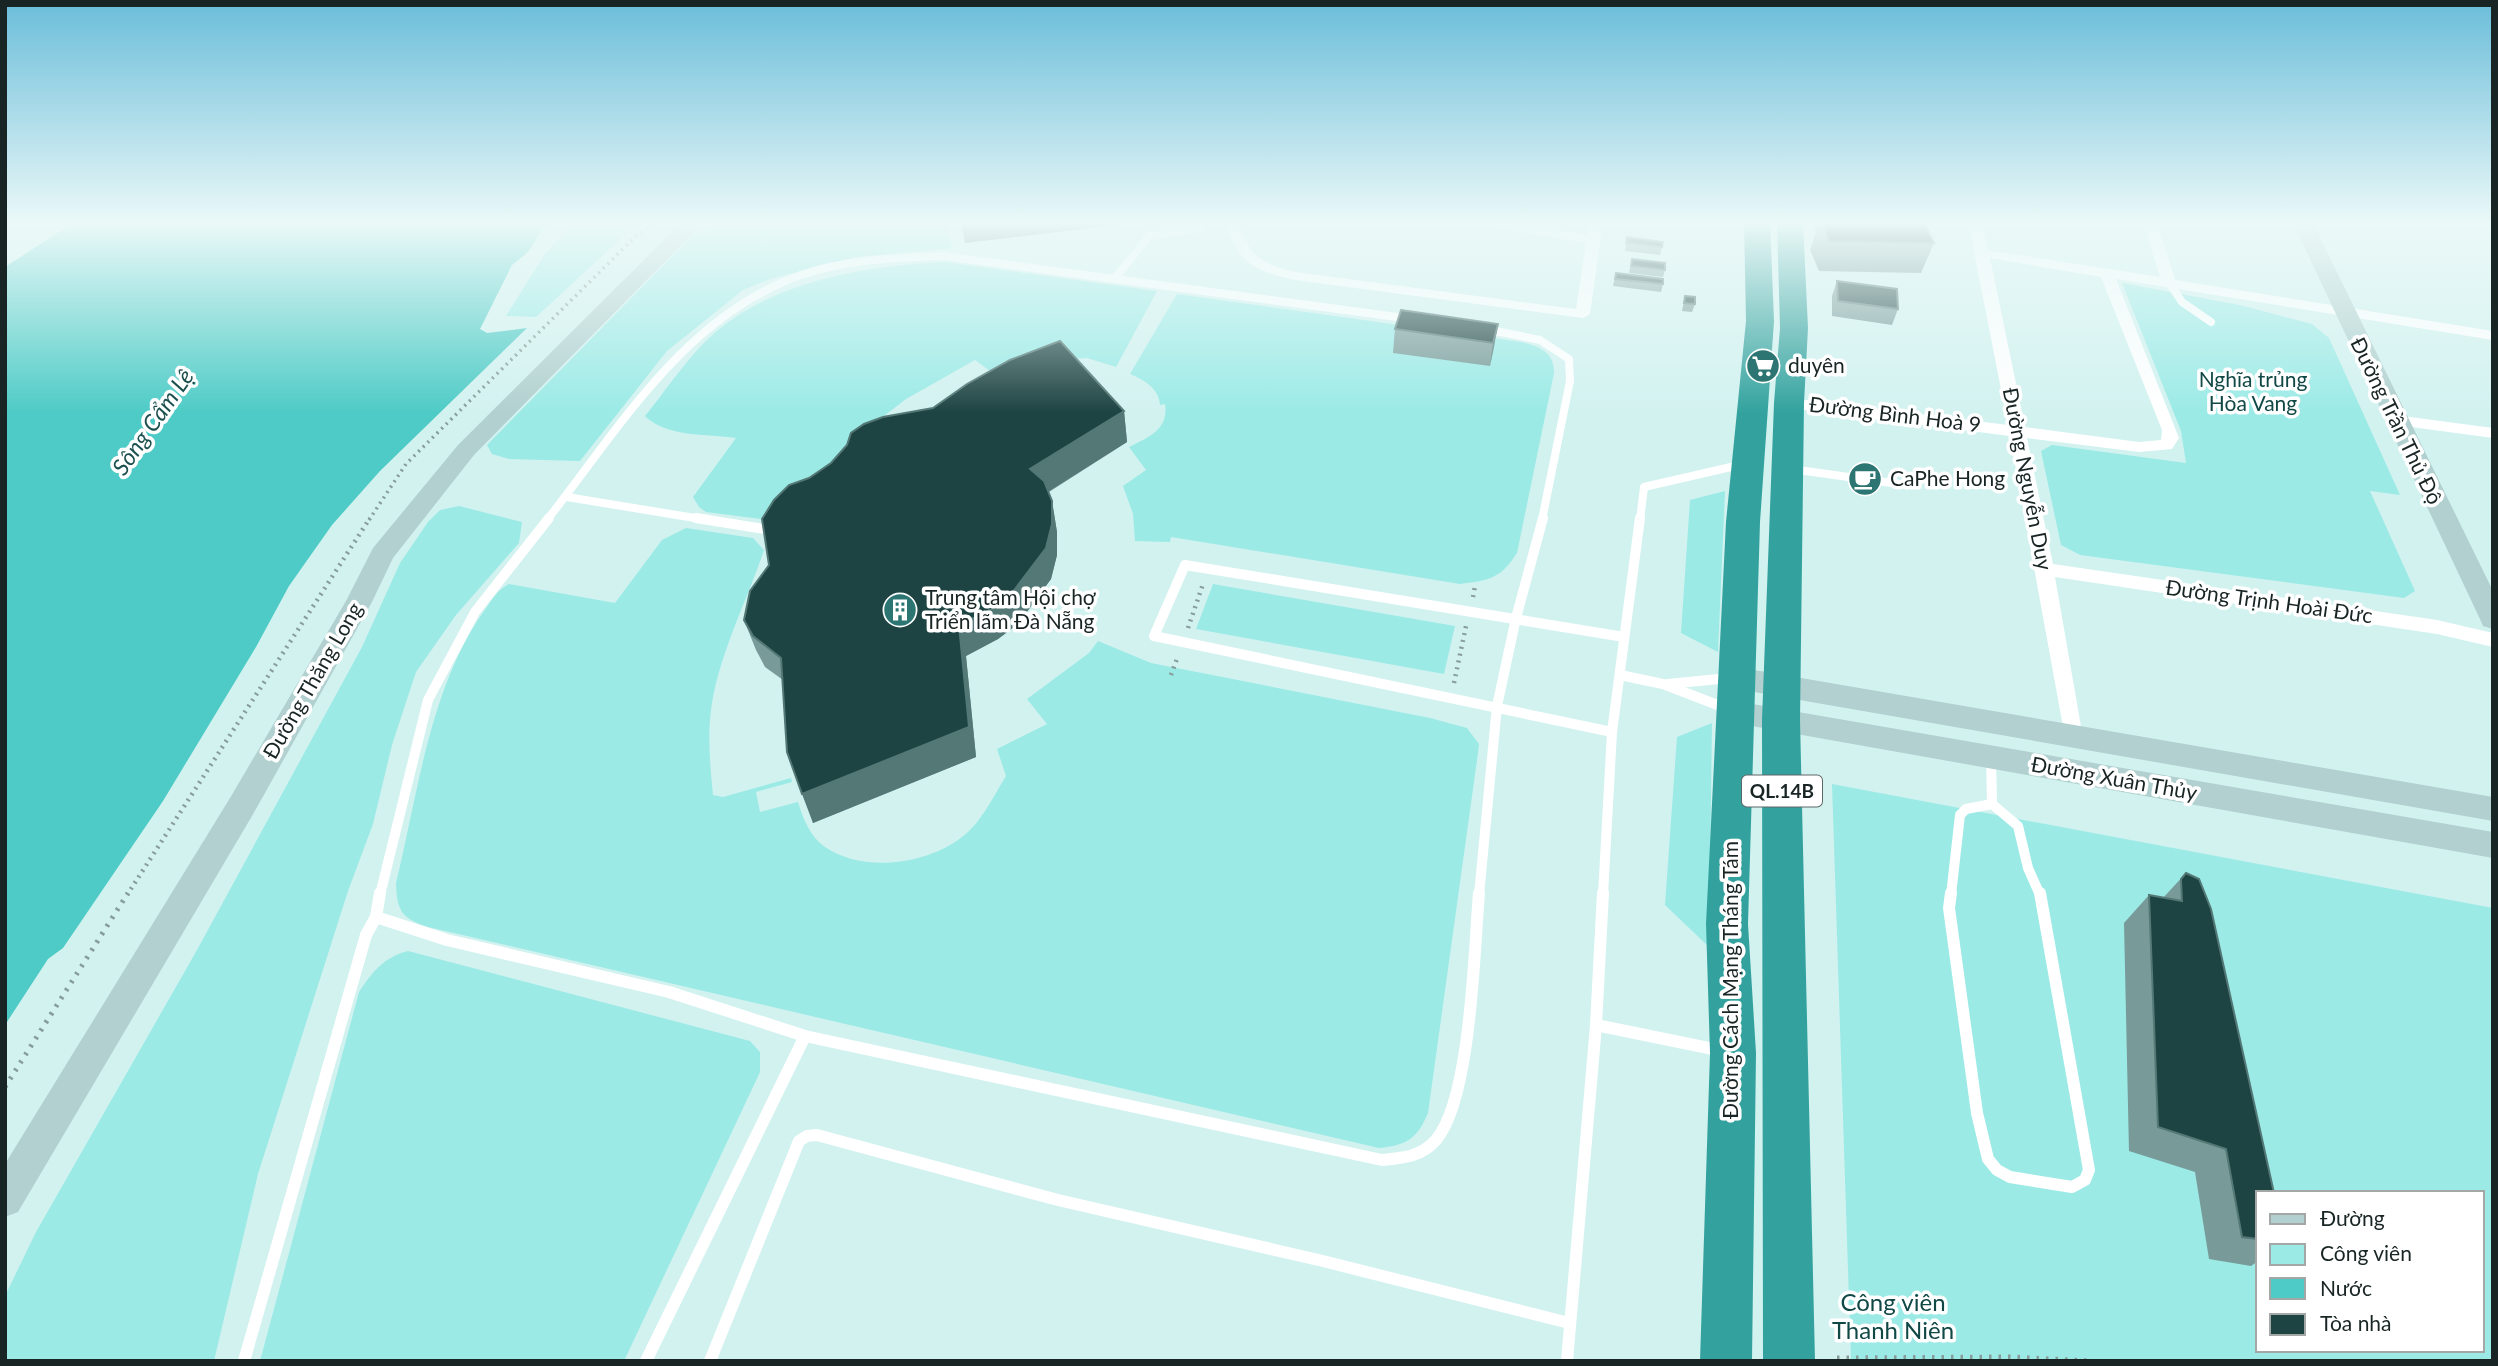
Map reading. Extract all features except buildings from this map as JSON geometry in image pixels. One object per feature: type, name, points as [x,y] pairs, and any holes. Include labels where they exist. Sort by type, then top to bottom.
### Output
[{"type":"highway","name":"Đường Cách Mạng Tháng Tám","points":[[1726,1361],[1733,1053],[1727,924],[1736,695],[1748,463],[1760,321],[1759,285]]},
{"type":"highway","name":"QL.14B","points":[[1789,1361],[1781,703],[1789,402],[1794,328],[1792,285]]},
{"type":"street","name":"Đường Thăng Long","points":[[5,1199],[241,807],[394,537],[466,450],[631,285]]},
{"type":"street","points":[[1361,285],[1583,314],[1587,285]]},
{"type":"street","name":"Đường Nguyễn Duy","points":[[1989,285],[2045,569],[2073,738]]},
{"type":"street","points":[[2112,285],[2170,430],[2171,438],[2166,445]]},
{"type":"street","points":[[2188,285],[2345,314],[2493,336]]},
{"type":"street","name":"Đường Trần Thủ Độ","points":[[2331,285],[2493,620]]},
{"type":"street","name":"Đường Bình Hoà 9","points":[[1789,402],[2139,447],[2166,445]]},
{"type":"street","points":[[2395,420],[2493,433]]},
{"type":"street","name":"Đường Trịnh Hoài Đức","points":[[2045,569],[2437,627],[2493,640]]},
{"type":"street","name":"Đường Xuân Thủy","points":[[1736,695],[1781,703],[2073,738],[2493,809]]},
{"type":"street","name":"Đường Xuân Thủy","points":[[1781,703],[1991,757],[2493,845]]},
{"type":"lane","points":[[244,1361],[366,934],[376,917],[432,691],[446,662],[475,612],[674,358],[719,319],[747,300],[778,285]]},
{"type":"lane","points":[[1164,285],[1419,320]]},
{"type":"lane","points":[[2170,285],[2182,302],[2211,322]]},
{"type":"lane","points":[[376,917],[447,940],[668,992],[805,1036],[1382,1160],[1413,1156],[1429,1147],[1445,1126],[1457,1094],[1463,1063],[1497,706],[1516,618],[1546,504],[1571,368],[1569,359],[1563,352],[1540,340],[1522,333],[1474,327]]},
{"type":"lane","points":[[1567,1361],[1597,1025],[1612,732],[1644,487],[1748,463]]},
{"type":"lane","points":[[1787,468],[1906,485]]},
{"type":"lane","points":[[567,497],[783,532]]},
{"type":"lane","points":[[1612,732],[1154,636],[1185,565],[1624,638]]},
{"type":"lane","points":[[1620,675],[1736,695]]},
{"type":"lane","points":[[1663,684],[1736,695]]},
{"type":"lane","points":[[1991,757],[1992,804],[2018,826],[2028,868],[2043,900],[2089,1170],[2085,1180],[2072,1187],[2010,1177],[1997,1170],[1987,1159],[1977,1113],[1949,908],[1960,815],[1965,810],[1992,804]]},
{"type":"lane","points":[[1597,1025],[1733,1053]]},
{"type":"lane","points":[[646,1361],[805,1036]]},
{"type":"lane","points":[[710,1361],[799,1140],[817,1135],[1058,1200],[1323,1261],[1569,1323]]},
{"type":"path","points":[[1171,675],[1209,569]]},
{"type":"path","points":[[1451,698],[1475,586]]},
{"type":"path","points":[[1837,1358],[2010,1357],[2091,1361]]},
{"type":"green space","points":[[526,285],[571,285],[536,317],[506,316]]},
{"type":"green space","points":[[644,285],[756,285],[743,290],[667,351],[580,461],[509,459],[492,454],[487,445]]},
{"type":"green space","points":[[804,285],[1111,285],[1157,291],[1116,367],[1087,358],[1072,359],[1012,387],[975,360],[906,399],[867,429],[771,518],[706,512],[693,497],[736,438],[675,431],[654,423],[645,416],[689,360],[718,330],[769,298]]},
{"type":"green space","name":"Nghĩa trủng Hòa Vang","points":[[2123,285],[2240,305],[2312,324],[2329,338],[2400,495],[2370,491],[2415,591],[2404,598],[2080,555],[2061,545],[2041,451],[2052,445],[2186,463],[2181,431]]},
{"type":"green space","points":[[1177,294],[1515,341],[1536,346],[1547,354],[1554,373],[1517,553],[1511,562],[1493,577],[1460,584],[1171,537],[1170,542],[1135,541],[1133,514],[1123,486],[1146,470],[1129,447],[1156,432],[1164,420],[1165,404],[1160,405],[1154,389],[1130,374]]},
{"type":"green space","points":[[1725,491],[1718,652],[1681,633],[1690,500]]},
{"type":"green space","points":[[459,506],[522,522],[519,543],[456,615],[416,672],[392,745],[373,824],[348,891],[258,1174],[214,1361],[5,1361],[5,1296],[36,1232],[197,950],[362,647],[400,563],[428,522],[440,510]]},
{"type":"green space","points":[[686,528],[753,538],[764,550],[716,683],[709,737],[713,795],[723,797],[791,778],[792,782],[756,792],[760,812],[798,802],[808,827],[820,843],[840,855],[857,860],[876,863],[913,859],[947,847],[969,831],[1006,776],[997,749],[1047,724],[1027,699],[1089,653],[1098,641],[1151,663],[1430,718],[1467,728],[1479,744],[1478,753],[1428,1113],[1420,1129],[1404,1142],[1379,1148],[428,927],[406,917],[399,907],[396,883],[428,742],[451,673],[466,641],[492,599],[509,584],[615,603],[662,540]]},
{"type":"green space","points":[[1213,584],[1455,626],[1444,674],[1196,629]]},
{"type":"green space","points":[[1712,723],[1709,947],[1665,905],[1677,737]]},
{"type":"green space","name":"Công viên Thanh Niên","points":[[1832,784],[2493,908],[2493,1361],[1851,1361]]},
{"type":"green space","points":[[408,951],[750,1041],[760,1052],[760,1072],[624,1361],[260,1361],[359,992],[379,966]]},
{"type":"water","name":"Sông Cẩm Lệ","points":[[5,285],[502,285],[480,329],[487,333],[527,328],[380,471],[332,525],[289,586],[256,647],[163,801],[63,948],[48,959],[5,1025]]},
{"type":"place","name":"duyên","points":[[1763,366]]},
{"type":"place","name":"CaPhe Hong","points":[[1865,479]]},
{"type":"place","name":"Trung tâm Hội chợ Triển lãm Đà Nẵng","points":[[900,610]]}]
